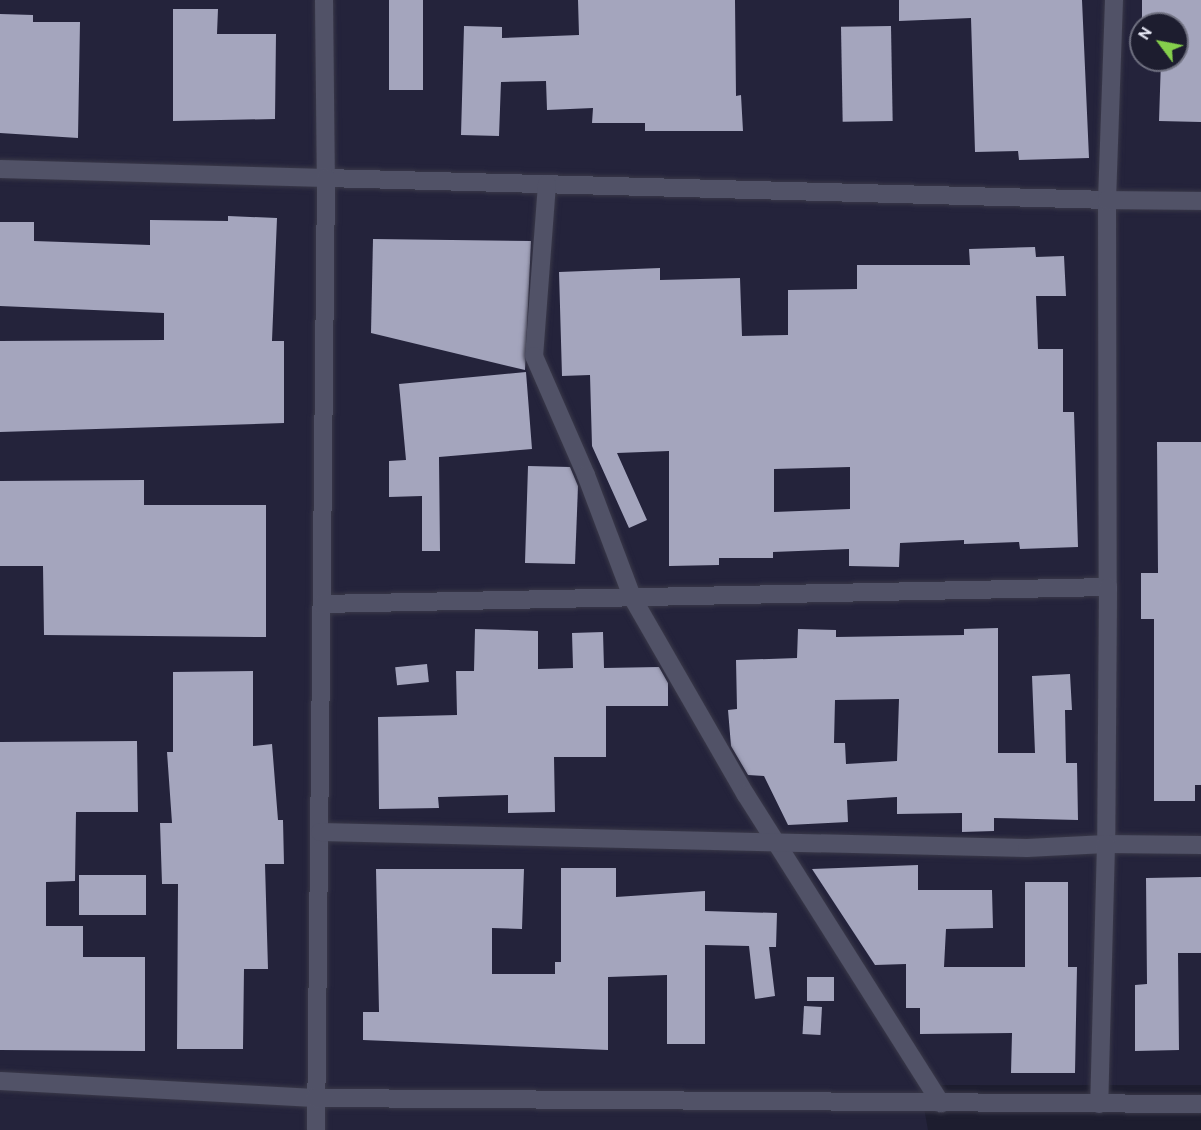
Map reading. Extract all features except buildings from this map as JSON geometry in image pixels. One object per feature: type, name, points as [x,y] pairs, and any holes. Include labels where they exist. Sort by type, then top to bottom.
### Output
[{"type":"street","points":[[316,1130],[326,178],[324,0]]},
{"type":"street","points":[[1099,1104],[1106,844],[1107,200],[1114,0]]},
{"type":"street","points":[[0,169],[1201,201]]},
{"type":"street","points":[[547,184],[534,356],[586,475],[632,597],[777,842],[941,1104]]},
{"type":"street","points":[[322,604],[1108,587]]},
{"type":"street","points":[[320,832],[1027,848],[1106,844],[1201,845]]},
{"type":"street","points":[[0,1081],[315,1098],[1201,1104]]},
{"type":"shaded area","points":[[0,0],[1201,0],[1201,1085],[920,1085],[928,1130],[0,1130]]}]
